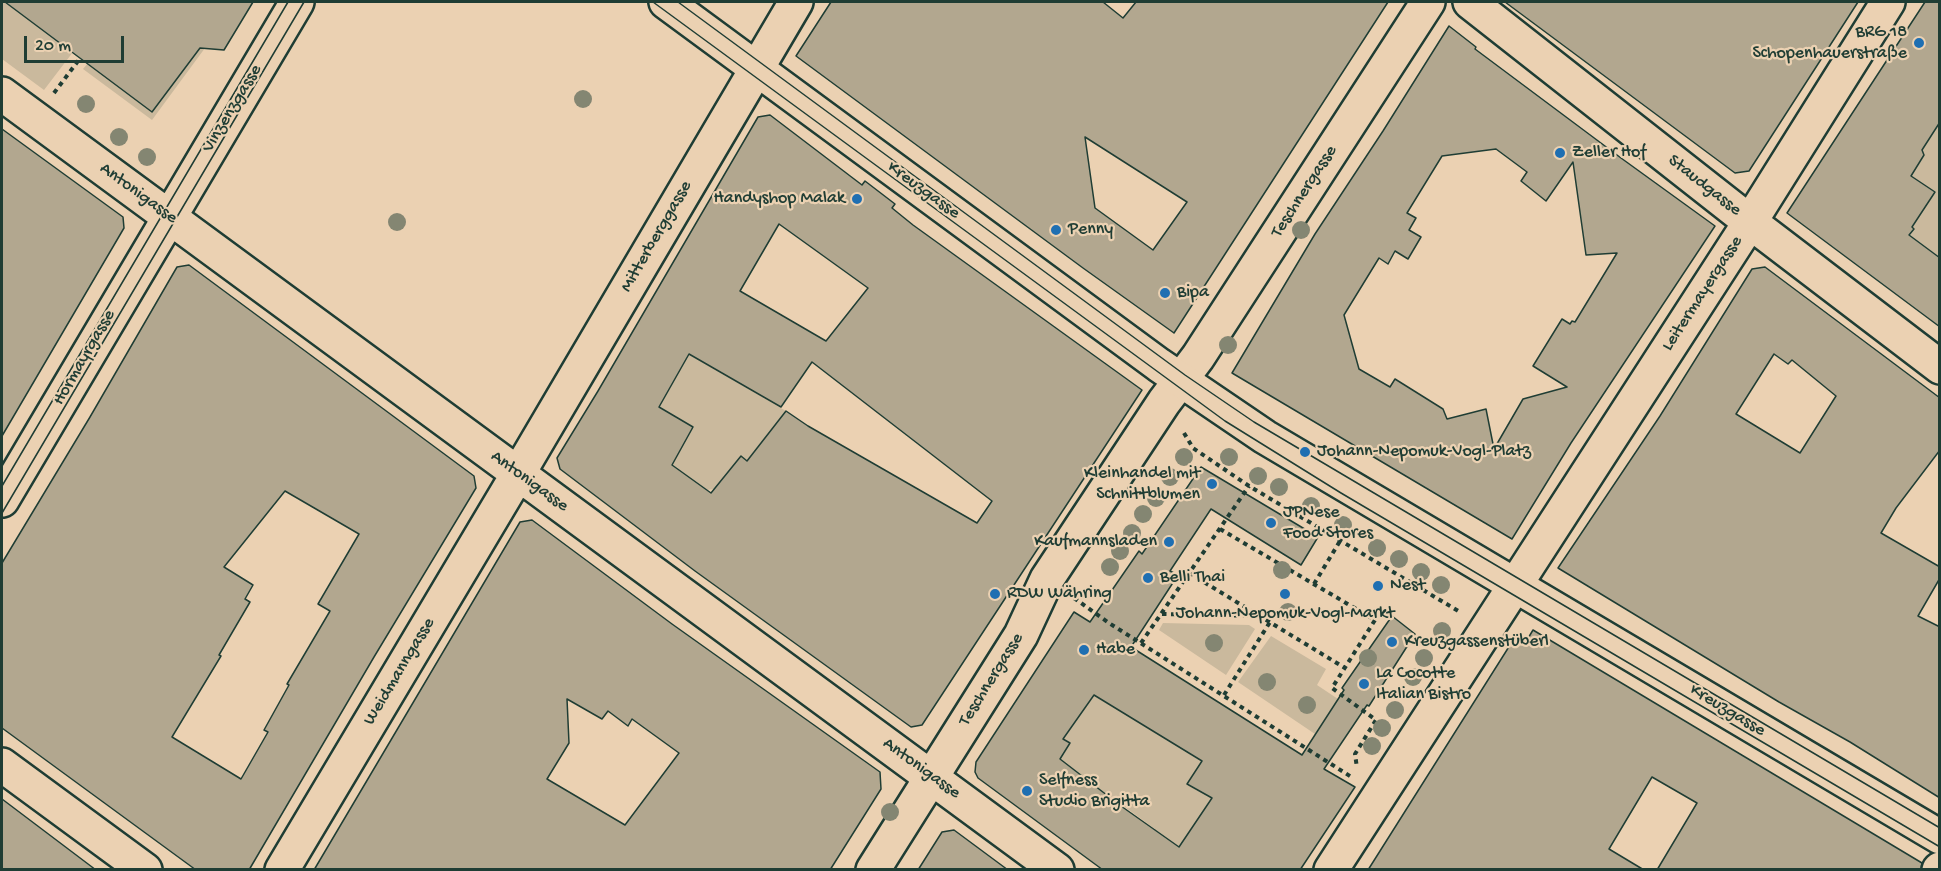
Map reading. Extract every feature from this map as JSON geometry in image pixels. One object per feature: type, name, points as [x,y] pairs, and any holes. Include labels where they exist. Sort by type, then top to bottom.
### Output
[{"type":"street","name":"Vinzenzgasse","points":[[168,216],[297,2]]},
{"type":"street","name":"Kreuzgasse","points":[[666,2],[1180,380]]},
{"type":"street","name":"Mitterberggasse","points":[[518,474],[796,2]]},
{"type":"street","name":"Teschnergasse","points":[[1180,380],[1198,357],[1428,2]]},
{"type":"street","name":"Staudgasse","points":[[1470,2],[1750,222],[1940,367]]},
{"type":"street","name":"Leitermayergasse","points":[[1514,585],[1750,222],[1888,2]]},
{"type":"street","name":"Antonigasse","points":[[2,94],[1056,870]]},
{"type":"street","name":"Hormayrgasse","points":[[2,500],[168,216]]},
{"type":"street","points":[[1047,579],[1180,380],[1265,437],[1514,585],[1331,870]]},
{"type":"street","name":"Weidmanngasse","points":[[282,870],[518,474]]},
{"type":"street","name":"Teschnergasse","points":[[873,870],[1021,635],[1047,579]]},
{"type":"street","name":"Kreuzgasse","points":[[1514,585],[1940,837]]},
{"type":"street","points":[[2,765],[145,870]]},
{"type":"path","points":[[52,96],[81,57]]},
{"type":"path","points":[[1184,432],[1193,448],[1249,486],[1465,615]]},
{"type":"path","points":[[1141,643],[1249,486]]},
{"type":"path","points":[[1220,529],[1375,620],[1332,688],[1376,720],[1355,754]]},
{"type":"path","points":[[1314,584],[1340,540]]},
{"type":"path","points":[[1190,573],[1345,668]]},
{"type":"path","points":[[1047,579],[1141,643],[1378,794]]},
{"type":"path","points":[[1162,614],[1260,616]]},
{"type":"path","points":[[1224,696],[1270,622]]},
{"type":"shaded area","points":[[2,2],[73,52],[44,90],[2,59]]},
{"type":"shaded area","points":[[207,39],[205,48],[152,120],[83,69],[88,63],[152,112]]},
{"type":"shaded area","points":[[1939,122],[1939,258],[1909,235],[1914,228],[1898,217],[1905,166],[1917,167],[1924,155],[1920,145]]},
{"type":"shaded area","points":[[687,353],[786,411],[747,461],[741,456],[714,489],[707,490],[667,478],[649,422]]},
{"type":"shaded area","points":[[1163,623],[1249,625],[1255,629],[1226,675],[1159,630]]},
{"type":"shaded area","points":[[1271,636],[1326,669],[1317,685],[1338,699],[1315,734],[1238,682]]},
{"type":"shaded area","points":[[1093,689],[1194,750],[1191,755],[1204,763],[1187,785],[1201,792],[1213,774],[1234,869],[1151,836],[1155,829],[1122,805],[1116,811],[1050,748],[1064,754],[1070,743],[1063,739]]},
{"type":"building","points":[[5,2],[253,2],[224,50],[200,48],[152,112]]},
{"type":"building","points":[[831,2],[1103,2],[1123,18],[1136,2],[1388,2],[1174,333],[796,56]],"holes":[[[1085,137],[1187,202],[1153,250],[1095,208]]]},
{"type":"building","points":[[1505,2],[1858,2],[1749,171],[1735,173]]},
{"type":"building","points":[[1925,2],[1940,2],[1940,122],[1922,150],[1924,155],[1911,176],[1935,192],[1909,235],[1940,258],[1940,327],[1787,213]]},
{"type":"building","points":[[1449,26],[1476,47],[1475,49],[1715,226],[1571,443],[1512,539],[1232,373],[1315,234]],"holes":[[[1496,149],[1527,172],[1521,181],[1546,201],[1573,162],[1586,255],[1617,253],[1575,322],[1572,321],[1570,324],[1562,319],[1533,366],[1567,387],[1523,399],[1494,449],[1486,409],[1447,419],[1443,409],[1395,379],[1390,387],[1359,369],[1344,315],[1379,258],[1388,264],[1395,251],[1408,259],[1421,237],[1409,230],[1416,218],[1407,213],[1442,156]]]},
{"type":"building","points":[[770,115],[862,185],[865,181],[895,204],[892,208],[913,225],[1142,390],[922,725],[911,727],[695,571],[560,469],[557,458],[758,117]],"holes":[[[779,224],[868,288],[826,341],[740,291]],[[689,354],[781,407],[812,362],[992,501],[977,523],[808,426],[786,411],[747,461],[741,456],[711,493],[672,465],[693,427],[659,407]]]},
{"type":"building","points":[[2,129],[123,217],[124,228],[2,436]]},
{"type":"building","points":[[189,265],[474,476],[476,488],[249,870],[196,870],[2,728],[2,563],[177,267]],"holes":[[[285,491],[359,534],[318,604],[330,611],[287,684],[289,685],[264,730],[268,732],[241,779],[172,737],[221,656],[219,655],[250,602],[245,599],[253,585],[224,567]]]},
{"type":"building","points":[[1765,267],[1940,398],[1940,450],[1896,508],[1881,533],[1940,567],[1940,578],[1918,616],[1940,627],[1940,798],[1558,568],[1660,416],[1752,269]],"holes":[[[1774,354],[1788,364],[1792,360],[1836,396],[1800,453],[1736,414]]]},
{"type":"building","points":[[1201,467],[1318,537],[1301,565],[1211,509],[1170,571],[1178,575],[1131,647],[1302,755],[1344,690],[1342,688],[1392,616],[1415,634],[1369,706],[1367,705],[1324,769],[1355,787],[1300,870],[1103,870],[978,778],[975,772],[976,762],[1074,612],[1090,622],[1139,551],[1142,554]],"holes":[[[1094,695],[1202,761],[1187,784],[1212,798],[1179,847],[1060,759],[1070,743],[1063,739]]]},
{"type":"building","points":[[532,520],[672,624],[880,772],[881,789],[830,870],[314,870],[520,522]],"holes":[[[567,699],[602,719],[608,711],[628,726],[632,719],[679,753],[625,825],[547,779],[569,743]]]},
{"type":"building","points":[[1533,630],[1922,863],[1921,870],[1657,870],[1697,803],[1652,777],[1609,849],[1644,870],[1368,870],[1517,634],[1527,640]]},
{"type":"building","points":[[2,799],[96,870],[2,870]]},
{"type":"building","points":[[954,830],[1008,870],[918,870],[942,832]]},
{"type":"tram line","points":[[2,486],[288,2]]},
{"type":"tram line","points":[[2,513],[304,2]]},
{"type":"tram line","points":[[653,2],[1225,421],[1341,493],[1940,847]]},
{"type":"tram line","points":[[678,2],[1185,375],[1254,422],[1940,828]]},
{"type":"place","name":"BRG 18 Schopenhauerstraße","points":[[1919,43]]},
{"type":"place","name":"Zeller Hof","points":[[1560,153]]},
{"type":"place","name":"Handyshop Malak","points":[[857,199]]},
{"type":"place","name":"Penny","points":[[1056,230]]},
{"type":"place","name":"Bipa","points":[[1165,293]]},
{"type":"place","name":"Johann-Nepomuk-Vogl-Platz","points":[[1305,452]]},
{"type":"place","name":"Kleinhandel mit Schnittblumen","points":[[1212,484]]},
{"type":"place","name":"JPNese Food Stores","points":[[1271,523]]},
{"type":"place","name":"Kaufmannsladen","points":[[1169,542]]},
{"type":"place","name":"Belli Thai","points":[[1148,578]]},
{"type":"place","name":"Nest","points":[[1378,586]]},
{"type":"place","name":"RDW Währing","points":[[995,594]]},
{"type":"place","name":"Johann-Nepomuk-Vogl-Markt","points":[[1285,594]]},
{"type":"place","name":"Kreuzgassenstüberl","points":[[1392,642]]},
{"type":"place","name":"Habe","points":[[1084,650]]},
{"type":"place","name":"La Cocotte Italian Bistro","points":[[1364,684]]},
{"type":"place","name":"Selfness Studio Brigitta","points":[[1027,791]]}]
